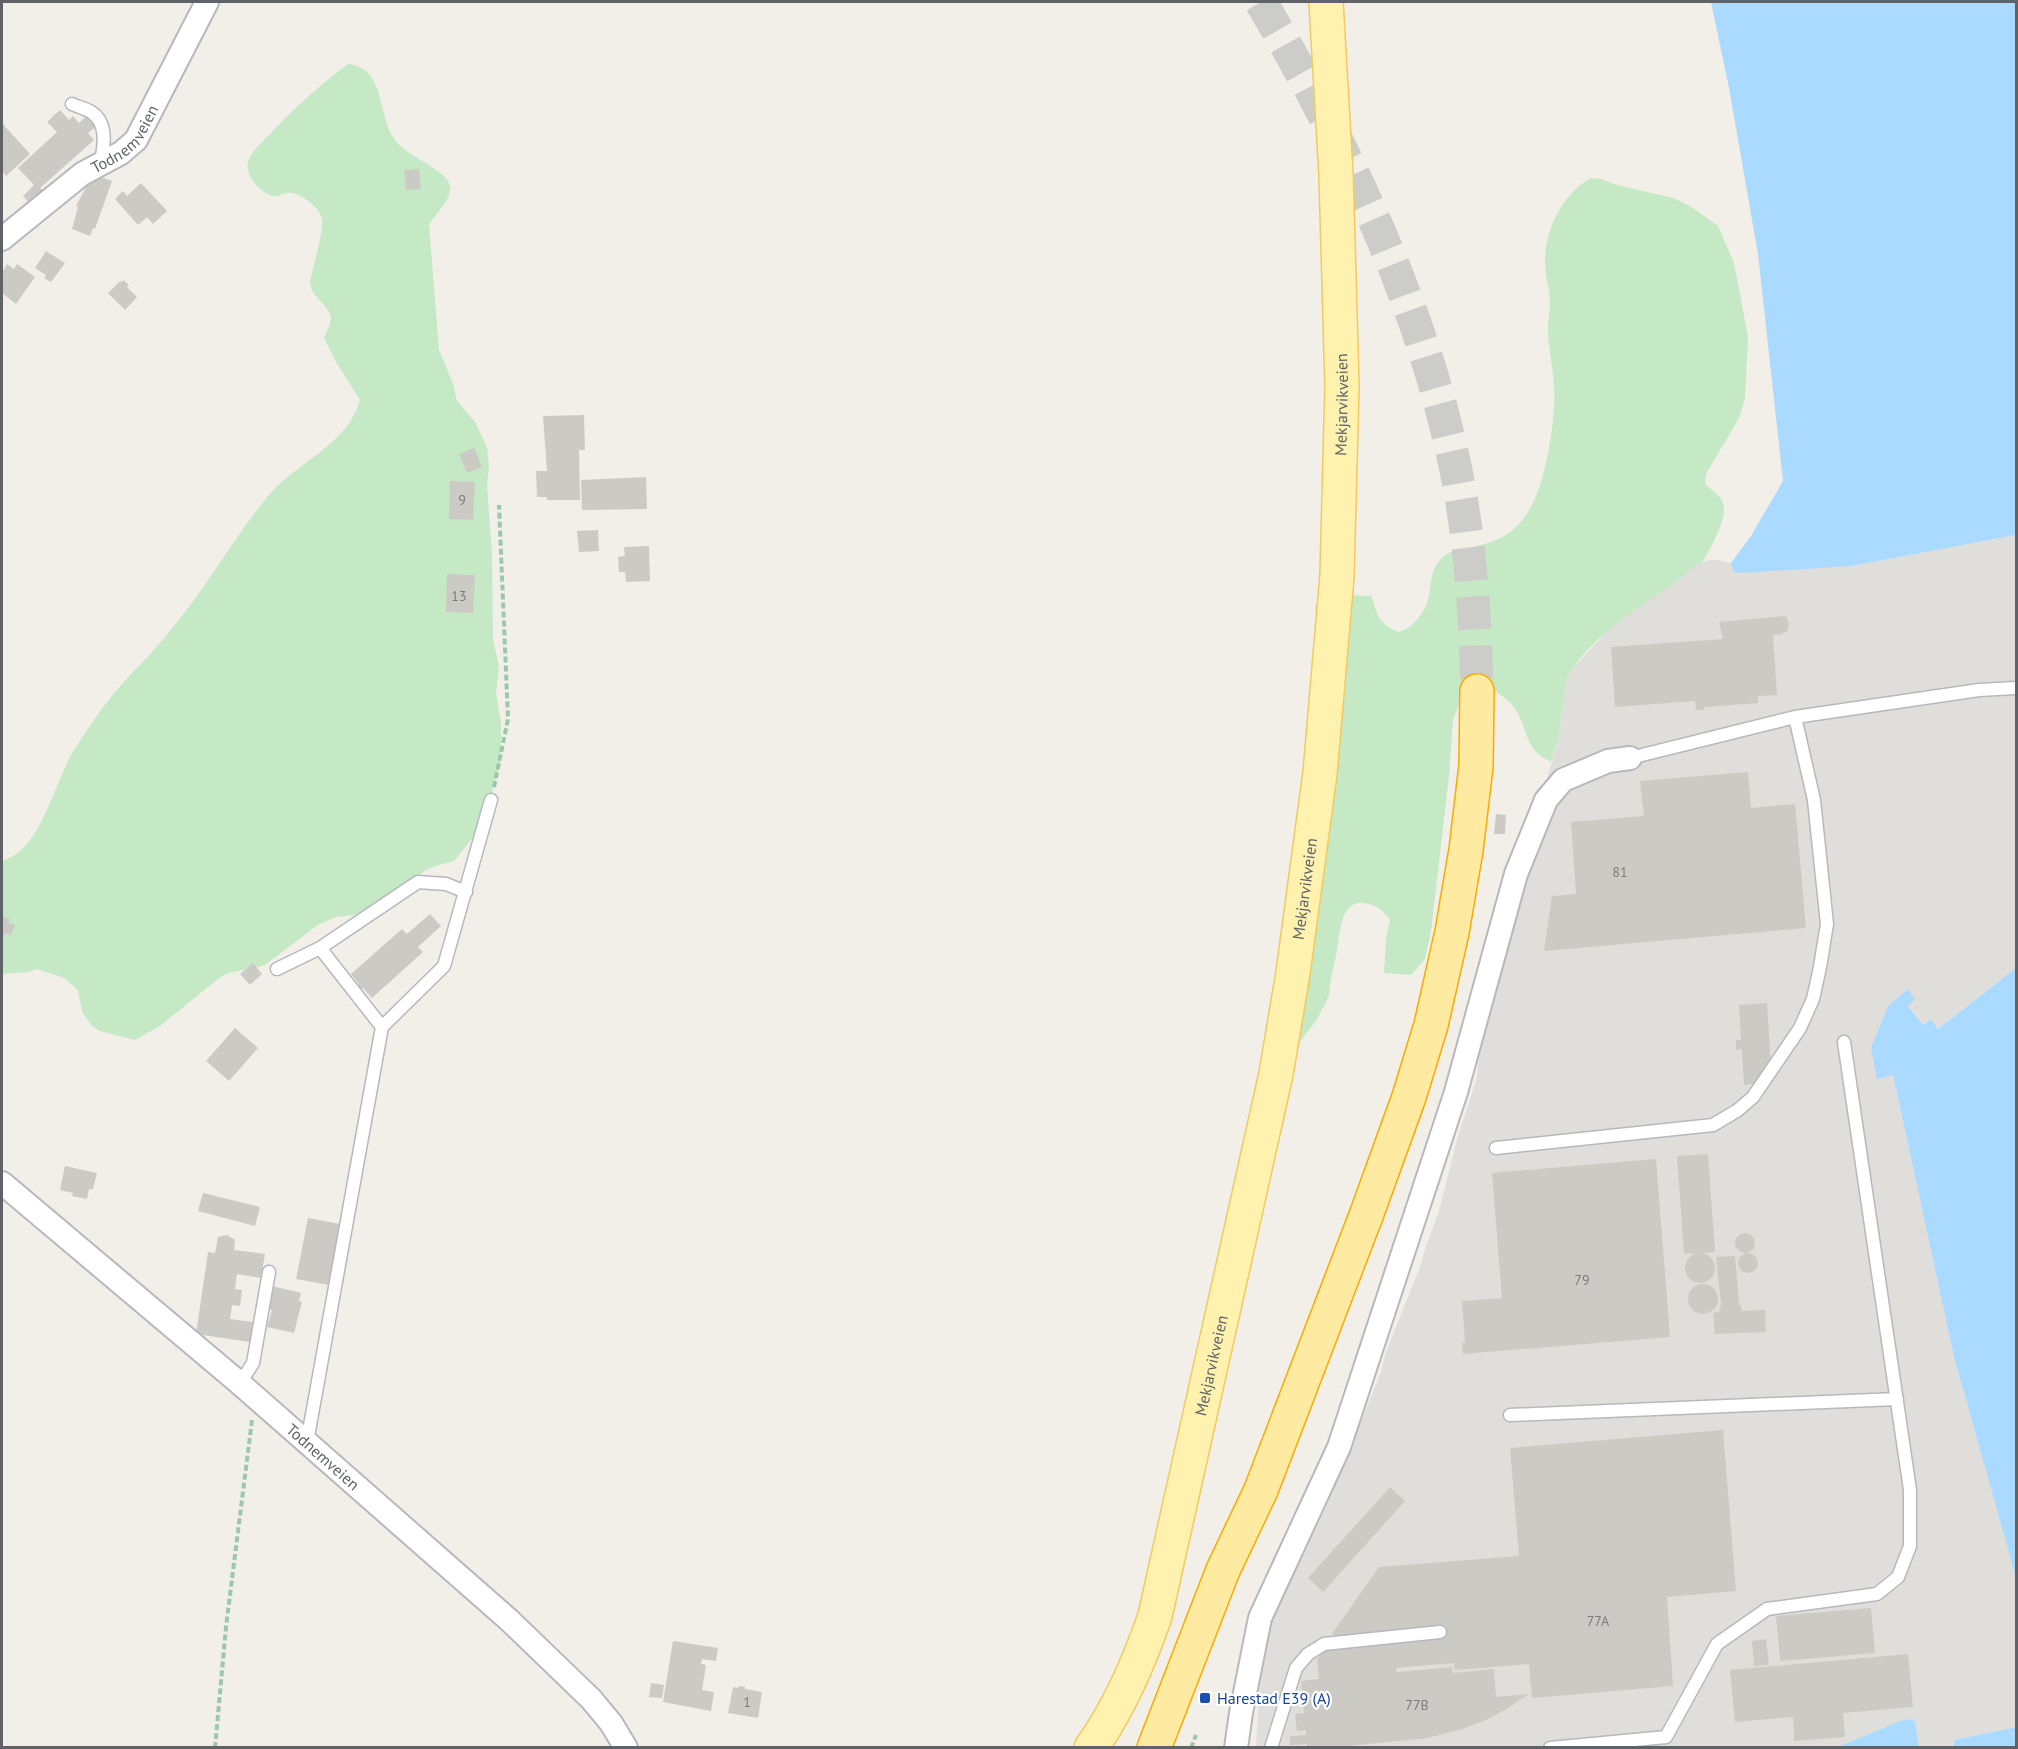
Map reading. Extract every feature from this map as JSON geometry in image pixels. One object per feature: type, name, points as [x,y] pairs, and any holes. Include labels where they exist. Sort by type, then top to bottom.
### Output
[{"type":"highway","points":[[1154,1748],[1223,1570],[1261,1490],[1409,1097],[1431,1025],[1452,932],[1466,850],[1476,766],[1477,691]]},
{"type":"highway","points":[[1185,1741],[1239,1573],[1261,1490]]},
{"type":"main road","name":"Mekjarvikveien","points":[[1091,1748],[1121,1700],[1141,1657],[1155,1616],[1276,1074],[1308,870],[1320,772],[1337,576],[1342,386],[1336,174],[1326,2]]},
{"type":"street","name":"Todnemveien","points":[[2,239],[82,174],[121,153],[136,140],[207,2]]},
{"type":"street","points":[[1236,1748],[1260,1618],[1339,1447],[1456,1092],[1516,874],[1546,800],[1563,780],[1608,761],[1630,758]]},
{"type":"street","name":"Todnemveien","points":[[2,1183],[237,1381],[525,1636],[591,1699],[611,1723],[626,1748]]},
{"type":"lane","points":[[72,104],[92,112],[103,128],[101,162]]},
{"type":"lane","points":[[1630,758],[1795,717],[1979,690],[2016,688]]},
{"type":"lane","points":[[1496,1148],[1713,1125],[1754,1097],[1800,1028],[1813,999],[1827,924],[1814,800],[1795,717]]},
{"type":"lane","points":[[307,1442],[382,1027],[444,966],[491,800]]},
{"type":"lane","points":[[277,969],[320,948],[418,882],[446,884],[466,892]]},
{"type":"lane","points":[[320,948],[382,1027]]},
{"type":"lane","points":[[1550,1748],[1666,1737],[1717,1644],[1767,1609],[1877,1594],[1898,1577],[1910,1546],[1911,1491],[1844,1042]]},
{"type":"lane","points":[[237,1381],[246,1374],[253,1363],[269,1272]]},
{"type":"lane","points":[[1510,1415],[1897,1399]]},
{"type":"lane","points":[[1271,1748],[1296,1668],[1308,1654],[1324,1644],[1440,1632]]},
{"type":"path","points":[[491,800],[508,719],[499,505]]},
{"type":"path","points":[[215,1748],[226,1627],[253,1412],[258,1400]]},
{"type":"path","points":[[1185,1741],[1191,1748]]},
{"type":"shaded area","points":[[2016,535],[2016,968],[1938,1029],[1931,1019],[1923,1025],[1908,1005],[1915,999],[1908,989],[1893,1075],[1954,1357],[2016,1578],[2016,1727],[1954,1740],[1954,1748],[1919,1747],[1915,1722],[1900,1721],[1837,1748],[1256,1748],[1260,1679],[1270,1624],[1327,1505],[1381,1372],[1386,1352],[1420,1267],[1439,1211],[1458,1136],[1476,1081],[1485,1017],[1502,971],[1532,862],[1537,814],[1558,740],[1567,677],[1572,669],[1611,627],[1674,583],[1694,565],[1710,560],[1731,563],[1852,566]]},
{"type":"green space","points":[[348,64],[360,67],[375,83],[389,130],[400,146],[442,174],[450,186],[446,202],[429,225],[439,350],[453,384],[457,401],[475,422],[487,447],[493,640],[499,666],[496,693],[501,721],[501,760],[483,825],[454,861],[426,870],[395,892],[355,915],[336,917],[319,924],[265,965],[228,973],[219,978],[160,1026],[135,1040],[100,1031],[92,1026],[82,1012],[78,990],[64,978],[37,969],[2,974],[2,861],[15,855],[37,830],[74,750],[116,691],[179,620],[267,497],[333,442],[353,416],[360,400],[324,338],[331,321],[330,314],[311,287],[310,281],[320,240],[322,218],[313,205],[303,197],[292,193],[275,196],[265,193],[252,180],[248,169],[249,159],[256,149],[288,115]]},
{"type":"green space","points":[[1591,178],[1673,198],[1690,206],[1718,226],[1734,263],[1748,337],[1745,399],[1739,418],[1706,474],[1705,484],[1722,501],[1724,507],[1721,524],[1702,563],[1614,625],[1577,662],[1567,677],[1558,740],[1551,762],[1539,754],[1530,743],[1519,715],[1507,699],[1485,685],[1470,688],[1459,704],[1453,720],[1449,776],[1431,931],[1425,959],[1411,975],[1384,973],[1386,938],[1390,920],[1372,905],[1364,903],[1350,907],[1341,927],[1329,996],[1316,1021],[1299,1043],[1288,1042],[1318,627],[1315,606],[1342,595],[1371,596],[1382,622],[1398,632],[1403,630],[1413,624],[1424,610],[1433,573],[1442,558],[1453,551],[1497,540],[1513,530],[1526,515],[1537,495],[1544,471],[1550,445],[1554,408],[1554,381],[1548,331],[1550,298],[1545,262],[1548,238],[1564,203],[1572,193]]},
{"type":"water","points":[[1711,2],[2016,2],[2016,535],[1852,566],[1734,572],[1731,563],[1751,536],[1783,481],[1758,254],[1729,88]]},
{"type":"water","points":[[2016,968],[2016,1578],[1954,1357],[1893,1075],[1877,1079],[1871,1048],[1888,1006],[1908,989],[1915,999],[1908,1006],[1923,1025],[1931,1019],[1938,1029]]},
{"type":"water","points":[[1910,1719],[1915,1722],[1919,1747],[1838,1747],[1900,1721]]},
{"type":"water","points":[[2016,1727],[2016,1747],[1954,1747],[1954,1740]]},
{"type":"building","points":[[60,110],[69,120],[73,116],[79,123],[89,114],[98,125],[88,133],[94,140],[40,188],[44,191],[30,204],[23,196],[34,185],[18,168],[57,132],[47,122]]},
{"type":"building","points":[[2,123],[30,154],[6,176],[2,171]]},
{"type":"building","points":[[419,169],[421,189],[406,190],[404,170]]},
{"type":"building","points":[[93,174],[112,181],[95,229],[93,228],[90,236],[72,229],[78,207],[76,206]]},
{"type":"building","points":[[141,183],[167,211],[153,224],[147,217],[138,225],[115,199],[123,191],[127,196]]},
{"type":"building","points":[[46,251],[65,263],[51,282],[44,278],[46,275],[35,268]]},
{"type":"building","points":[[7,264],[14,269],[17,264],[35,277],[16,304],[2,293],[2,273]]},
{"type":"building","points":[[123,280],[137,297],[125,310],[108,293]]},
{"type":"building","points":[[584,415],[585,450],[579,450],[580,500],[547,500],[547,497],[537,497],[536,471],[547,471],[543,416]]},
{"type":"building","points":[[474,448],[482,467],[467,473],[459,454]]},
{"type":"building","points":[[646,477],[647,509],[582,510],[581,480]]},
{"type":"building","points":[[450,481],[475,482],[473,520],[449,519]]},
{"type":"building","points":[[598,530],[599,551],[579,552],[577,531]]},
{"type":"building","points":[[649,546],[650,581],[626,582],[625,572],[619,572],[618,557],[625,556],[624,547]]},
{"type":"building","points":[[447,574],[475,575],[473,613],[446,612]]},
{"type":"building","points":[[1786,616],[1789,624],[1787,632],[1773,635],[1777,695],[1758,696],[1758,703],[1704,707],[1704,710],[1696,710],[1695,701],[1615,707],[1611,647],[1723,639],[1719,622]]},
{"type":"building","points":[[1748,772],[1751,808],[1795,804],[1806,928],[1544,951],[1552,896],[1576,894],[1571,822],[1644,816],[1640,781]]},
{"type":"building","points":[[1496,814],[1506,815],[1505,834],[1494,834]]},
{"type":"building","points":[[430,914],[441,926],[418,947],[423,952],[372,998],[363,988],[361,991],[357,986],[359,984],[351,974],[402,929],[407,934]]},
{"type":"building","points":[[2,917],[10,919],[8,923],[15,925],[11,935],[5,933],[2,942]]},
{"type":"building","points":[[253,963],[262,974],[250,985],[240,974]]},
{"type":"building","points":[[1767,1003],[1772,1083],[1744,1085],[1742,1049],[1736,1050],[1736,1040],[1741,1040],[1739,1005]]},
{"type":"building","points":[[235,1028],[258,1048],[229,1081],[206,1061]]},
{"type":"building","points":[[1708,1154],[1715,1252],[1684,1254],[1677,1156]]},
{"type":"building","points":[[1656,1159],[1670,1337],[1463,1354],[1462,1343],[1465,1342],[1462,1301],[1502,1298],[1492,1173]]},
{"type":"building","points":[[65,1166],[97,1173],[93,1189],[89,1189],[87,1199],[72,1196],[73,1193],[60,1190]]},
{"type":"building","points":[[203,1193],[260,1207],[255,1226],[198,1211]]},
{"type":"building","points":[[308,1218],[340,1224],[329,1285],[296,1279]]},
{"type":"building","points":[[1745,1233],[1752,1236],[1755,1243],[1752,1250],[1745,1253],[1738,1250],[1735,1243],[1738,1236]]},
{"type":"building","points":[[227,1235],[235,1240],[234,1250],[265,1254],[261,1278],[237,1274],[235,1289],[242,1290],[240,1306],[232,1305],[230,1319],[253,1322],[250,1342],[196,1334],[208,1252],[215,1253],[218,1237]]},
{"type":"building","points":[[1700,1253],[1710,1258],[1715,1268],[1710,1278],[1700,1283],[1690,1278],[1685,1268],[1690,1258]]},
{"type":"building","points":[[1748,1253],[1755,1256],[1758,1263],[1755,1270],[1748,1273],[1741,1270],[1738,1263],[1741,1256]]},
{"type":"building","points":[[1735,1256],[1739,1302],[1742,1311],[1765,1310],[1766,1332],[1715,1334],[1713,1313],[1719,1312],[1721,1304],[1716,1257]]},
{"type":"building","points":[[1703,1284],[1713,1289],[1718,1299],[1713,1309],[1703,1314],[1693,1309],[1688,1299],[1693,1289]]},
{"type":"building","points":[[272,1286],[301,1293],[299,1301],[302,1302],[294,1333],[267,1327],[272,1310],[267,1309]]},
{"type":"building","points":[[1723,1430],[1736,1591],[1667,1597],[1673,1686],[1532,1698],[1529,1664],[1455,1670],[1454,1663],[1396,1668],[1397,1672],[1452,1667],[1453,1673],[1494,1669],[1496,1697],[1529,1694],[1486,1720],[1428,1738],[1327,1748],[1307,1748],[1307,1744],[1290,1745],[1290,1736],[1306,1735],[1306,1730],[1297,1731],[1295,1714],[1304,1713],[1301,1681],[1319,1679],[1317,1659],[1336,1636],[1332,1634],[1379,1567],[1519,1556],[1510,1448]]},
{"type":"building","points":[[1390,1487],[1405,1501],[1323,1592],[1308,1578]]},
{"type":"building","points":[[1871,1608],[1875,1653],[1780,1661],[1776,1616]]},
{"type":"building","points":[[1766,1639],[1769,1665],[1754,1666],[1752,1641]]},
{"type":"building","points":[[673,1641],[718,1648],[716,1661],[702,1659],[701,1664],[706,1665],[702,1690],[714,1692],[711,1711],[663,1702]]},
{"type":"building","points":[[1908,1654],[1913,1707],[1843,1713],[1845,1737],[1794,1741],[1793,1717],[1735,1722],[1730,1670]]},
{"type":"building","points":[[651,1683],[664,1685],[662,1698],[649,1697]]},
{"type":"building","points":[[739,1686],[762,1692],[758,1718],[728,1713],[733,1687],[738,1688]]},
{"type":"tunnel","points":[[1261,2],[1292,55],[1348,164],[1398,276],[1419,334],[1452,452],[1463,511],[1473,601],[1477,691]]},
{"type":"place","name":"Harestad E39 (A)","points":[[1205,1698]]}]
